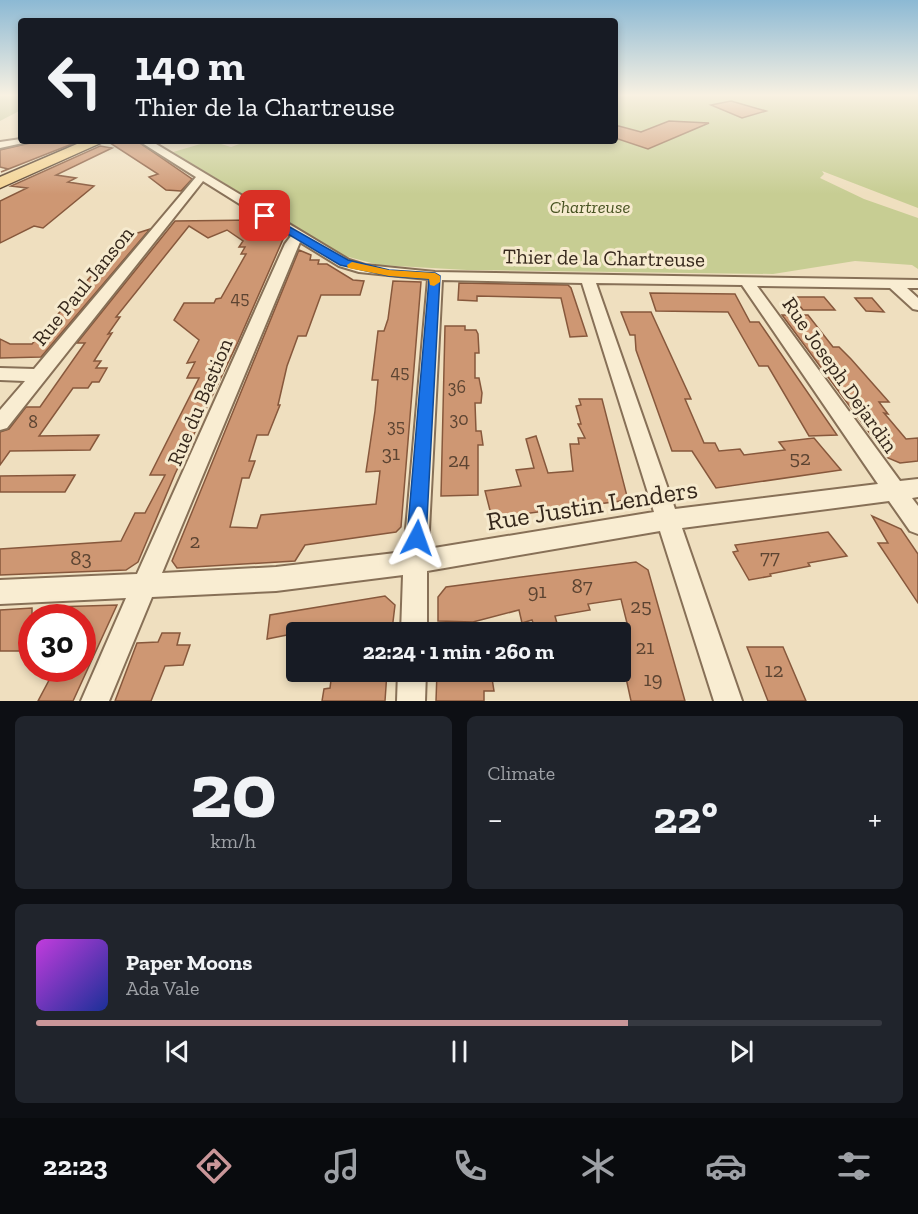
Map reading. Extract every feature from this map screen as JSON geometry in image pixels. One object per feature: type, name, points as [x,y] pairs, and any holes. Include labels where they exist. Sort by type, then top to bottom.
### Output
[{"type":"main road","points":[[0,183],[90,144]]},
{"type":"street","points":[[0,145],[18,142]]},
{"type":"street","name":"Thier de la Chartreuse","points":[[149,144],[297,236],[344,263],[364,269],[435,276],[747,282],[814,280],[918,284]]},
{"type":"street","name":"Rue Paul Janson","points":[[0,423],[201,177]]},
{"type":"street","name":"Rue du Bastion","points":[[95,701],[291,244],[297,236]]},
{"type":"street","points":[[414,622],[415,562],[435,276]]},
{"type":"street","points":[[588,279],[728,701]]},
{"type":"street","name":"Rue Joseph Dejardin","points":[[747,282],[918,524]]},
{"type":"street","points":[[894,284],[918,306]]},
{"type":"street","points":[[0,374],[38,375]]},
{"type":"street","name":"Rue Justin Lenders","points":[[0,592],[276,579],[415,562],[667,520],[918,488]]},
{"type":"street","points":[[411,701],[412,682]]},
{"type":"green space","name":"Chartreuse","points":[[918,129],[918,208],[822,171],[824,174],[820,178],[864,199],[918,218],[918,269],[912,265],[855,261],[773,274],[467,270],[379,265],[345,256],[173,152],[201,144],[221,144],[231,147],[240,144],[618,144],[618,130]]},
{"type":"building","points":[[618,129],[641,132],[649,129],[696,129],[648,149],[618,139]]},
{"type":"building","points":[[26,144],[72,144],[1,172],[8,169],[0,167],[0,150]]},
{"type":"building","points":[[112,144],[141,144],[192,179],[181,191],[166,190],[149,177],[158,174]]},
{"type":"building","points":[[100,146],[112,148],[56,175],[76,178],[68,182],[94,186],[43,228],[34,226],[0,243],[0,201],[27,188],[11,186]]},
{"type":"building","points":[[256,220],[284,237],[238,342],[175,474],[138,562],[126,570],[0,575],[0,549],[121,541],[135,513],[145,513],[165,475],[150,475],[199,378],[187,378],[195,362],[187,363],[199,340],[174,320],[184,303],[214,303],[216,299],[221,298],[246,254],[241,254],[245,247],[239,247],[243,241],[227,230],[208,238],[189,226],[116,317],[120,317],[94,361],[101,361],[96,368],[107,368],[99,382],[92,382],[88,388],[73,388],[39,436],[99,435],[90,450],[10,451],[0,465],[0,432],[9,429],[26,407],[40,407],[85,343],[77,343],[175,221]]},
{"type":"building","points":[[150,229],[41,357],[0,358],[0,339],[10,344],[32,344],[125,237]]},
{"type":"building","points":[[299,250],[311,255],[310,260],[319,260],[318,264],[327,264],[353,280],[364,281],[360,295],[321,295],[306,336],[298,336],[287,366],[278,405],[280,405],[268,435],[257,435],[249,461],[255,461],[249,478],[242,478],[230,527],[257,528],[261,515],[376,504],[380,471],[366,472],[378,380],[372,380],[378,331],[384,331],[388,319],[393,281],[421,282],[401,527],[396,532],[305,545],[295,561],[177,568],[172,561]]},
{"type":"building","points":[[459,283],[568,285],[587,336],[570,337],[561,298],[477,296],[477,301],[458,300]]},
{"type":"building","points":[[650,293],[735,294],[750,322],[759,322],[837,435],[809,436],[768,366],[759,366],[728,312],[656,311]]},
{"type":"building","points":[[793,297],[824,297],[835,310],[803,310]]},
{"type":"building","points":[[855,298],[872,298],[884,312],[866,311]]},
{"type":"building","points":[[621,312],[651,312],[691,399],[685,399],[704,443],[715,443],[719,451],[740,449],[744,455],[785,450],[779,442],[814,438],[841,470],[716,488],[692,451],[672,451],[636,350],[635,335],[630,335]]},
{"type":"building","points":[[782,315],[808,315],[833,347],[839,347],[851,359],[889,402],[879,402],[888,414],[884,413],[906,439],[918,438],[918,461],[900,463],[888,458]]},
{"type":"building","points":[[445,326],[465,326],[465,330],[476,330],[478,334],[479,353],[475,353],[475,378],[479,378],[482,393],[481,403],[475,403],[476,431],[481,431],[483,445],[478,445],[478,495],[441,496]]},
{"type":"building","points":[[579,399],[602,399],[628,500],[492,518],[485,491],[521,486],[516,470],[534,468],[526,439],[536,436],[548,473],[573,471],[570,444],[579,444],[578,438],[585,438],[578,424],[581,424],[576,406],[581,405]]},
{"type":"building","points":[[75,475],[65,492],[0,492],[0,476]]},
{"type":"building","points":[[872,516],[901,529],[918,554],[918,603],[878,543],[888,543]]},
{"type":"building","points":[[828,532],[847,556],[808,563],[810,566],[770,574],[771,576],[749,580],[733,552],[738,551],[735,545]]},
{"type":"building","points":[[636,562],[648,570],[685,701],[631,701],[627,682],[631,682],[631,622],[627,622],[621,599],[588,604],[590,610],[555,616],[557,622],[533,622],[532,620],[522,622],[519,610],[473,622],[438,621],[438,597],[446,587]]},
{"type":"building","points":[[385,596],[395,605],[393,622],[286,622],[286,635],[267,639],[270,615]]},
{"type":"building","points":[[117,605],[96,651],[96,606]]},
{"type":"building","points":[[18,609],[18,651],[0,651],[0,610]]},
{"type":"building","points":[[162,633],[180,633],[177,645],[190,645],[183,665],[165,666],[151,701],[115,701],[137,643],[158,642]]},
{"type":"building","points":[[747,647],[783,647],[806,701],[768,701]]},
{"type":"building","points":[[48,682],[82,682],[73,701],[38,701]]},
{"type":"building","points":[[331,682],[386,682],[385,701],[322,701],[324,689],[330,688]]},
{"type":"building","points":[[437,682],[493,682],[494,691],[484,691],[484,701],[436,701]]},
{"type":"slow traffic","points":[[352,265],[389,273],[435,276],[434,282]]},
{"type":"route","points":[[265,216],[344,263],[389,273],[435,276],[417,538]]}]
